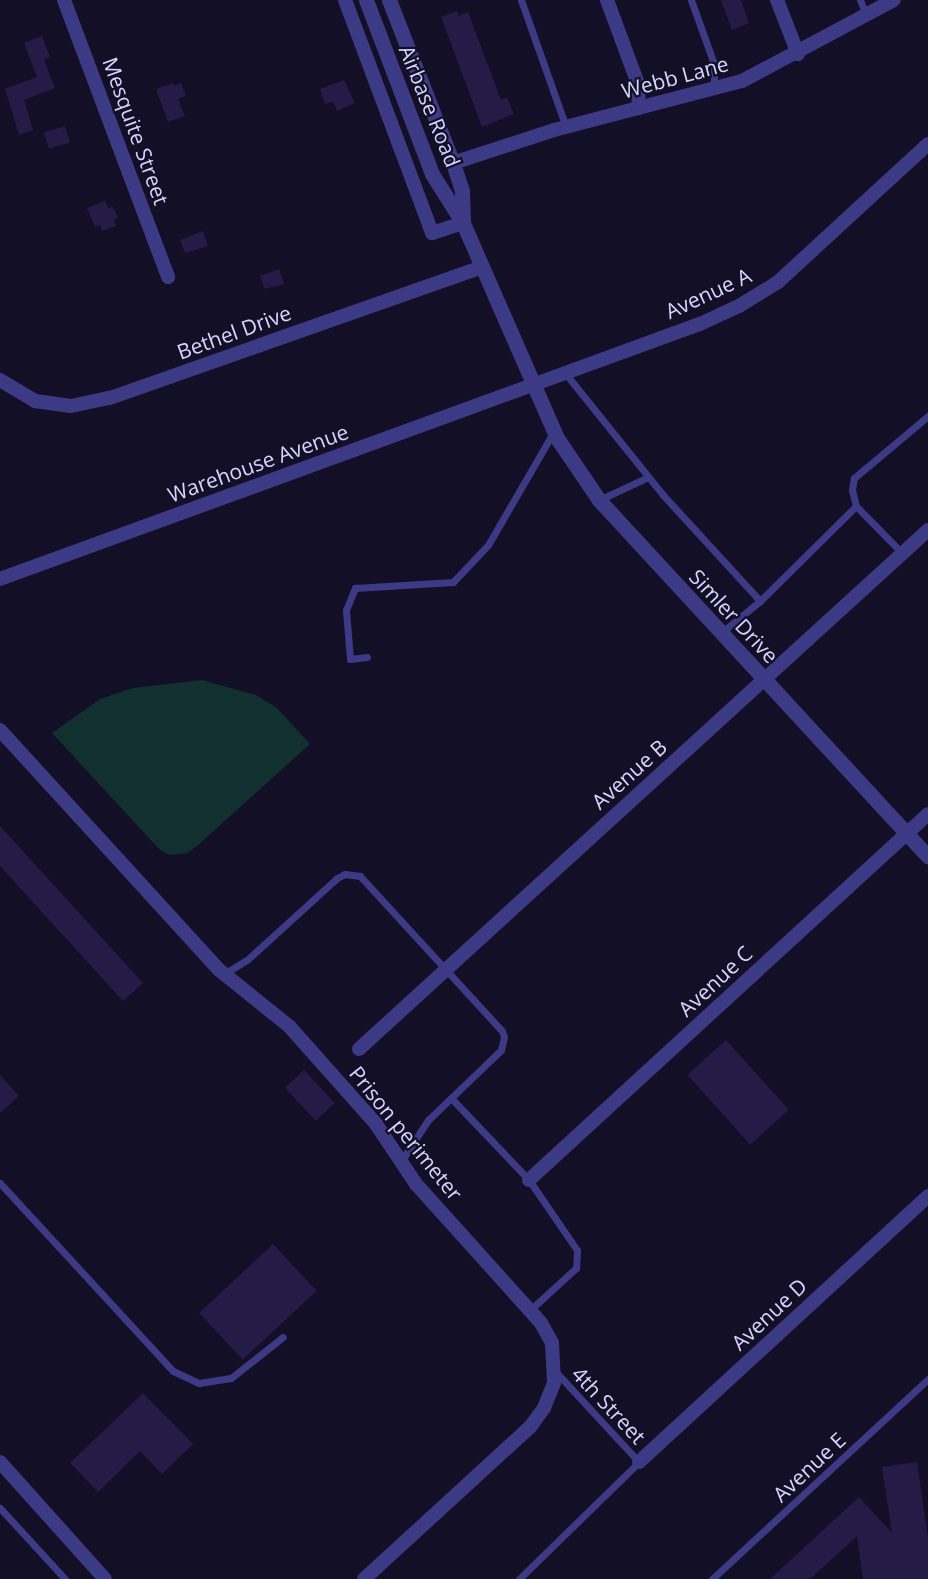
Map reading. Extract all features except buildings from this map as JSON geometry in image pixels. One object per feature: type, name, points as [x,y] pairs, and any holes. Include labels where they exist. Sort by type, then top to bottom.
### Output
[{"type":"street","name":"Mesquite Street","points":[[66,0],[168,277]]},
{"type":"street","points":[[345,0],[432,233],[462,223]]},
{"type":"street","name":"Airbase Road","points":[[366,0],[432,174],[462,223],[483,267],[531,386]]},
{"type":"street","name":"Airbase Road","points":[[389,0],[462,190],[462,223]]},
{"type":"street","points":[[607,0],[638,84],[639,108]]},
{"type":"street","points":[[777,0],[798,54]]},
{"type":"street","name":"Webb Lane","points":[[453,163],[566,127],[742,81],[798,54],[894,0]]},
{"type":"street","name":"Avenue A","points":[[531,386],[699,324],[778,282],[928,144]]},
{"type":"street","name":"Bethel Drive","points":[[0,380],[35,401],[70,406],[110,398],[483,267]]},
{"type":"street","name":"Simler Drive","points":[[531,386],[554,431],[599,500],[928,857]]},
{"type":"street","name":"Warehouse Avenue","points":[[0,579],[531,386]]},
{"type":"street","name":"Avenue B","points":[[359,1049],[928,531]]},
{"type":"street","name":"Prison perimeter","points":[[0,730],[224,974],[289,1026],[376,1124],[416,1184],[530,1310],[552,1343],[554,1370],[544,1408],[530,1427],[364,1579]]},
{"type":"street","name":"Avenue C","points":[[529,1180],[928,814]]},
{"type":"street","name":"Avenue D","points":[[639,1462],[928,1196]]},
{"type":"street","points":[[0,1462],[105,1579]]},
{"type":"lane","points":[[520,0],[566,127]]},
{"type":"lane","points":[[691,0],[714,64],[714,90]]},
{"type":"lane","points":[[860,0],[866,14]]},
{"type":"lane","points":[[565,373],[648,477],[760,601]]},
{"type":"lane","points":[[903,554],[856,506],[852,490],[854,478],[928,416]]},
{"type":"lane","points":[[367,657],[350,659],[346,610],[355,588],[453,582],[488,545],[554,431]]},
{"type":"lane","points":[[599,500],[648,477]]},
{"type":"lane","points":[[721,633],[760,601],[856,506]]},
{"type":"lane","points":[[224,974],[248,959],[345,874],[360,876],[502,1031],[504,1037],[501,1050],[428,1120],[402,1160]]},
{"type":"lane","points":[[451,1098],[529,1180],[532,1188],[572,1240],[580,1261],[576,1268],[530,1310]]},
{"type":"lane","points":[[0,1183],[173,1371],[199,1383],[231,1378],[283,1337]]},
{"type":"lane","name":"4th Street","points":[[554,1370],[639,1462]]},
{"type":"lane","name":"Avenue E","points":[[712,1579],[927,1383]]},
{"type":"lane","points":[[519,1579],[639,1462]]},
{"type":"lane","points":[[0,1508],[65,1579]]},
{"type":"green space","points":[[202,680],[256,695],[276,707],[310,744],[197,846],[187,853],[170,855],[160,850],[52,733],[100,699],[133,688]]}]
